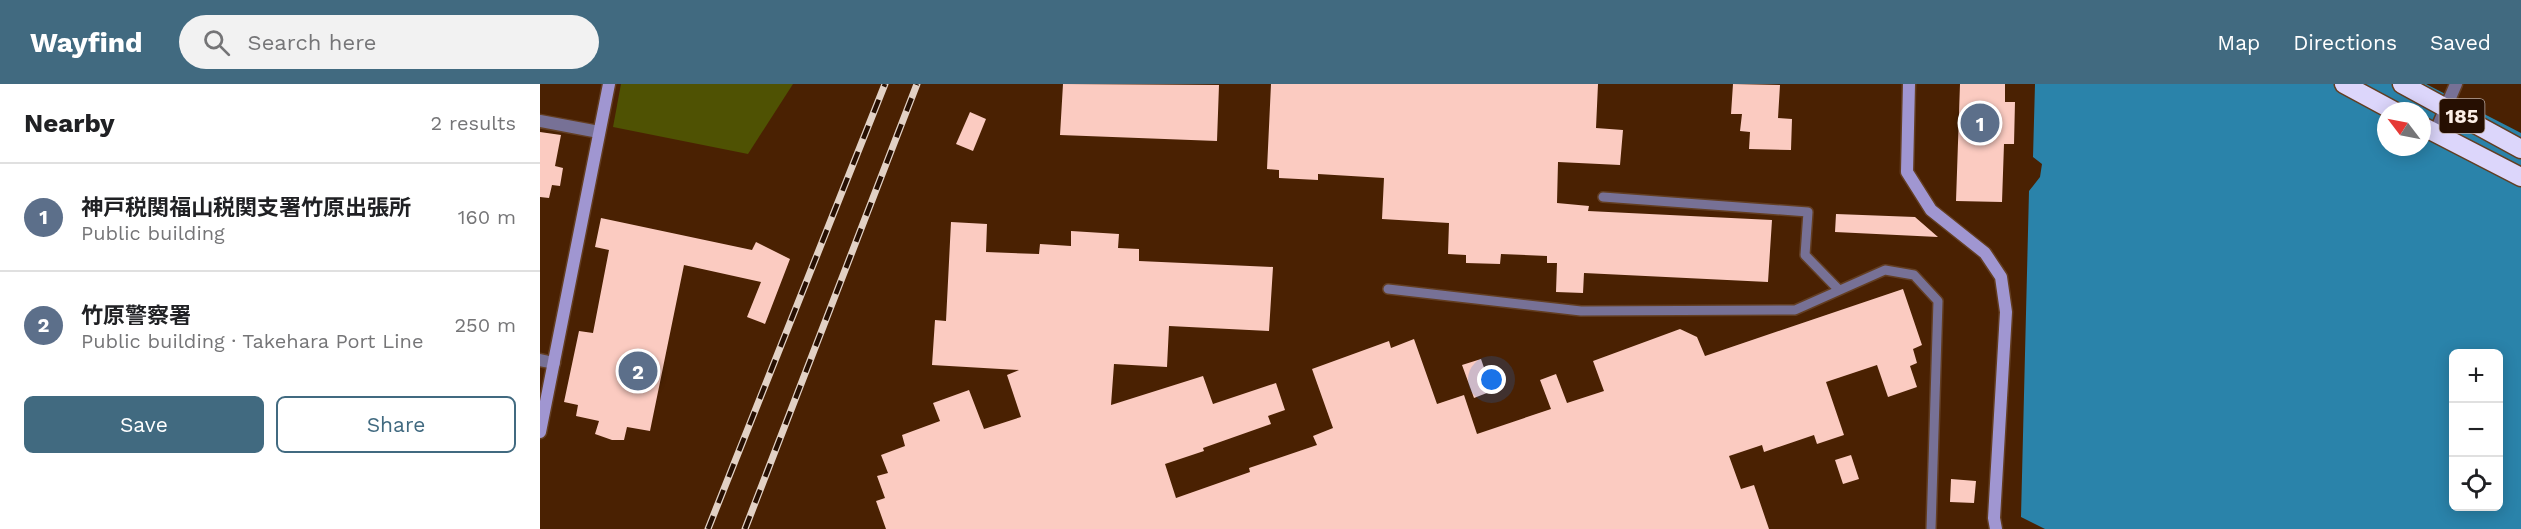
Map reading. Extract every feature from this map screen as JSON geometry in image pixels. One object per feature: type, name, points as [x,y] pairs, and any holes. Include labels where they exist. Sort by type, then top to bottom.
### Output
[{"type":"highway","points":[[2344,84],[2377,102]]},
{"type":"highway","name":"185","points":[[2402,84],[2450,92],[2521,149]]},
{"type":"highway","name":"185","points":[[2431,130],[2521,177]]},
{"type":"street","points":[[540,432],[609,84]]},
{"type":"street","points":[[1910,84],[1907,172],[1931,210],[1985,253],[2001,277],[2006,312],[1994,518],[1996,529]]},
{"type":"street","points":[[2431,125],[2450,92]]},
{"type":"street","points":[[540,121],[600,132]]},
{"type":"street","points":[[540,360],[554,363]]},
{"type":"lane","points":[[1603,197],[1808,212],[1805,255],[1839,290]]},
{"type":"lane","points":[[1388,289],[1581,311],[1795,310],[1885,270],[1914,275],[1938,300],[1931,529]]},
{"type":"shaded area","points":[[621,84],[793,84],[748,154],[613,127]]},
{"type":"water","points":[[2035,84],[2426,84],[2521,133],[2521,529],[2045,529],[2021,517],[2029,191],[2040,177],[2042,164],[2033,157]]},
{"type":"building","points":[[1063,84],[1219,85],[1217,141],[1060,135]]},
{"type":"building","points":[[1271,84],[1598,84],[1596,128],[1623,130],[1620,165],[1558,162],[1557,203],[1589,206],[1588,211],[1772,220],[1768,282],[1584,273],[1583,293],[1556,292],[1557,263],[1547,263],[1547,256],[1501,254],[1500,264],[1466,263],[1466,255],[1448,254],[1449,223],[1382,219],[1384,178],[1318,174],[1318,180],[1279,178],[1279,170],[1267,169]]},
{"type":"building","points":[[1733,84],[1780,85],[1778,118],[1792,119],[1791,150],[1749,149],[1750,132],[1740,131],[1742,114],[1731,114]]},
{"type":"building","points":[[1960,84],[2005,84],[2005,102],[2015,102],[2014,144],[2004,144],[2002,202],[1956,201]]},
{"type":"building","points":[[970,112],[986,119],[973,151],[956,144]]},
{"type":"building","points":[[540,132],[561,135],[555,166],[563,168],[560,186],[552,185],[549,198],[540,197]]},
{"type":"building","points":[[1836,214],[1915,217],[1938,237],[1835,232]]},
{"type":"building","points":[[601,218],[752,250],[756,242],[790,259],[765,324],[747,317],[761,282],[684,265],[650,431],[627,427],[624,440],[612,440],[595,434],[599,421],[576,416],[578,405],[564,402],[579,331],[593,333],[609,250],[595,247]]},
{"type":"building","points":[[951,222],[987,224],[986,252],[1039,254],[1040,244],[1071,246],[1071,231],[1119,234],[1118,248],[1139,249],[1139,261],[1273,267],[1269,331],[1169,326],[1167,367],[1114,364],[1111,405],[1203,376],[1213,404],[1276,383],[1285,410],[1268,416],[1271,424],[1165,464],[1176,498],[1250,472],[1249,468],[1317,445],[1313,436],[1333,428],[1312,369],[1389,341],[1391,348],[1414,339],[1437,404],[1464,395],[1477,434],[1551,409],[1540,380],[1556,374],[1567,403],[1604,391],[1593,361],[1680,329],[1697,337],[1705,356],[1903,289],[1922,345],[1913,349],[1917,363],[1910,366],[1917,387],[1888,397],[1877,365],[1826,382],[1844,435],[1817,444],[1814,435],[1764,452],[1762,445],[1729,456],[1741,489],[1754,485],[1769,529],[886,529],[876,501],[885,498],[877,476],[888,473],[881,455],[905,446],[902,435],[940,421],[933,403],[969,390],[984,429],[1021,417],[1007,375],[1019,370],[932,365],[935,320],[946,321]]},
{"type":"building","points":[[1481,359],[1492,391],[1474,398],[1462,365]]},
{"type":"building","points":[[1851,455],[1859,479],[1843,484],[1835,460]]},
{"type":"building","points":[[1951,479],[1976,481],[1974,503],[1950,502]]},
{"type":"railway","points":[[708,529],[885,84]]},
{"type":"railway","points":[[745,529],[917,84]]},
{"type":"place","name":"神戸税関福山税関支署竹原出張所","points":[[1980,123]]},
{"type":"place","name":"竹原警察署","points":[[638,371]]}]
